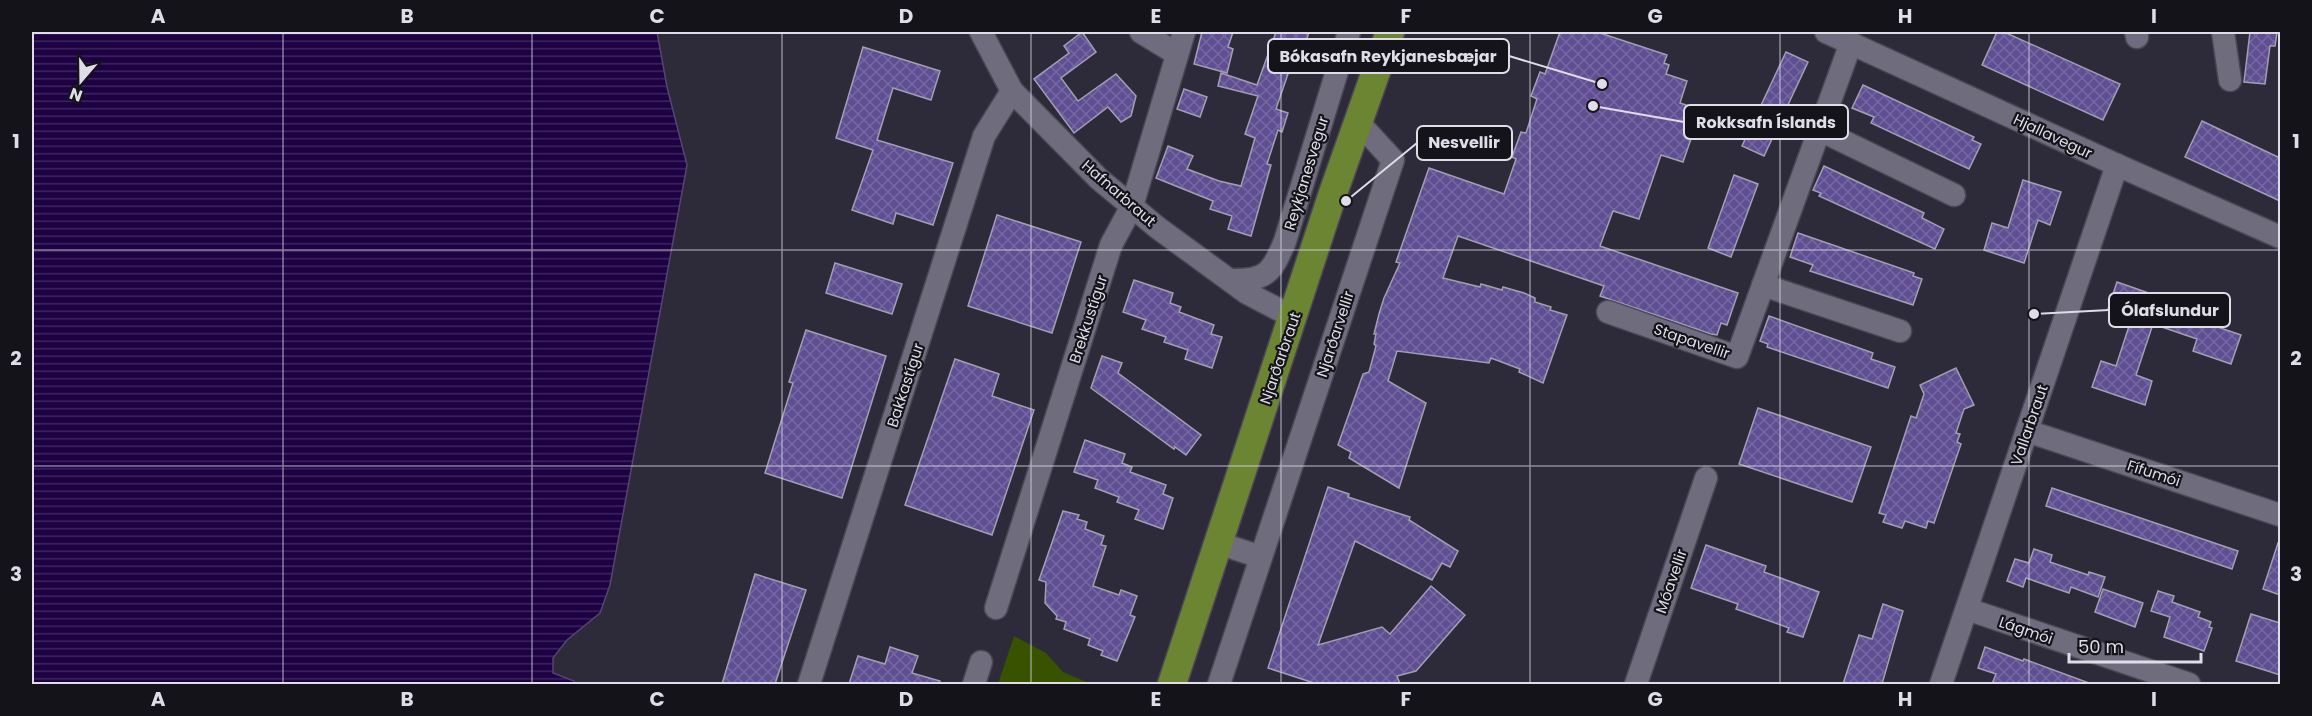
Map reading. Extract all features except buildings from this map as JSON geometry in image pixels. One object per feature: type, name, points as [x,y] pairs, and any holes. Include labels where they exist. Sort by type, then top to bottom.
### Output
[{"type":"main road","name":"Njarðarbraut","points":[[1172,684],[1358,122],[1390,32]]},
{"type":"street","name":"Hafnarbraut","points":[[981,32],[1012,91],[1099,179],[1230,280],[1271,307],[1293,317]]},
{"type":"street","points":[[1141,32],[1177,54]]},
{"type":"street","name":"Brekkustígur","points":[[996,608],[1111,245],[1132,206],[1184,32]]},
{"type":"street","name":"Reykjanesvegur","points":[[1230,280],[1251,281],[1264,275],[1275,265],[1285,241],[1349,32]]},
{"type":"street","name":"Hjallavegur","points":[[1826,32],[2280,237]]},
{"type":"street","points":[[2223,32],[2229,80]]},
{"type":"street","name":"Stapavellir","points":[[1608,312],[1737,357],[1851,43]]},
{"type":"street","name":"Bakkastígur","points":[[809,684],[984,136],[1012,91]]},
{"type":"street","name":"Njarðarvellir","points":[[1219,684],[1393,160],[1358,122]]},
{"type":"street","points":[[1820,130],[1954,195]]},
{"type":"street","name":"Vallarbraut","points":[[1941,684],[2117,165]]},
{"type":"street","points":[[1763,285],[1900,330]]},
{"type":"street","name":"Fífumói","points":[[2027,431],[2280,516]]},
{"type":"street","name":"Móavellir","points":[[1636,684],[1706,478]]},
{"type":"street","points":[[1218,543],[1261,557]]},
{"type":"street","name":"Lágmói","points":[[1966,609],[2189,684]]},
{"type":"street","points":[[974,684],[981,662]]},
{"type":"green space","points":[[1014,636],[1046,653],[1063,672],[1091,684],[998,684]]},
{"type":"shaded area","points":[[32,32],[657,32],[667,87],[687,165],[610,585],[600,613],[567,640],[553,658],[553,673],[574,681],[576,684],[32,684]]},
{"type":"place","name":"Bókasafn Reykjanesbæjar","points":[[1602,84]]},
{"type":"place","name":"Rokksafn Íslands","points":[[1593,106]]},
{"type":"place","name":"Nesvellir","points":[[1346,201]]},
{"type":"place","name":"Ólafslundur","points":[[2034,314]]}]
